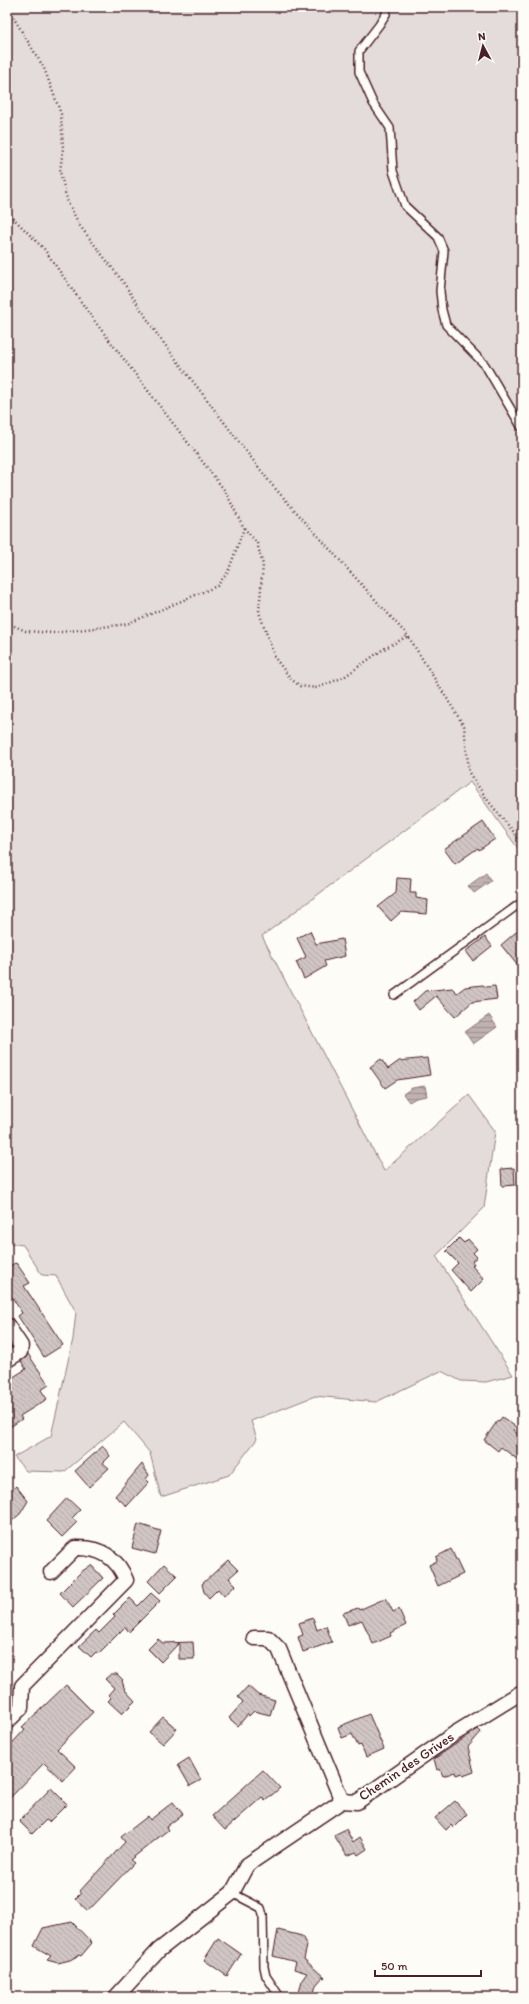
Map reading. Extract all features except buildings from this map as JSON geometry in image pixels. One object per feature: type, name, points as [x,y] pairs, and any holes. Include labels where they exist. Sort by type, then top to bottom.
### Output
[{"type":"street","points":[[7,1325],[21,1346],[20,1352],[7,1360]]},
{"type":"street","points":[[7,1722],[21,1708],[22,1686],[126,1580],[122,1568],[104,1552],[86,1548],[75,1548],[51,1572]]},
{"type":"street","points":[[254,1638],[268,1638],[279,1649],[342,1801]]},
{"type":"street","name":"Chemin des Grives","points":[[116,1997],[159,1950],[232,1892],[247,1865],[342,1801],[357,1802],[454,1734],[522,1692]]},
{"type":"lane","points":[[388,7],[386,14],[379,25],[359,51],[359,72],[373,103],[390,128],[393,171],[405,206],[438,237],[444,251],[440,290],[442,310],[446,325],[485,365],[522,428]]},
{"type":"lane","points":[[394,995],[522,902]]},
{"type":"lane","points":[[232,1892],[261,1908],[263,1915],[264,1967],[266,1976],[280,1997]]},
{"type":"path","points":[[7,7],[44,68],[61,114],[63,148],[60,172],[68,203],[80,226],[123,282],[159,337],[272,485],[408,636],[464,726],[469,773],[489,802],[522,842]]},
{"type":"path","points":[[7,212],[44,249],[96,323],[226,491],[244,528],[257,543],[263,565],[259,612],[275,658],[291,679],[300,686],[317,688],[344,677],[382,650],[408,636]]},
{"type":"path","points":[[7,623],[26,631],[53,633],[127,624],[217,586],[228,572],[244,528]]},
{"type":"shaded area","points":[[7,7],[522,7],[522,854],[470,782],[262,936],[384,1171],[469,1095],[495,1131],[484,1208],[436,1256],[513,1375],[486,1382],[461,1381],[441,1371],[376,1402],[315,1396],[251,1421],[257,1439],[229,1475],[161,1497],[150,1453],[124,1422],[64,1472],[26,1471],[14,1457],[51,1436],[73,1339],[76,1312],[56,1276],[42,1275],[23,1245],[7,1243]]},
{"type":"shaded area","points":[[486,873],[491,881],[474,893],[468,886]]},
{"type":"shaded area","points":[[489,1015],[497,1027],[473,1044],[465,1032]]},
{"type":"shaded area","points":[[425,1086],[427,1096],[416,1098],[409,1102],[403,1094],[412,1088]]}]
